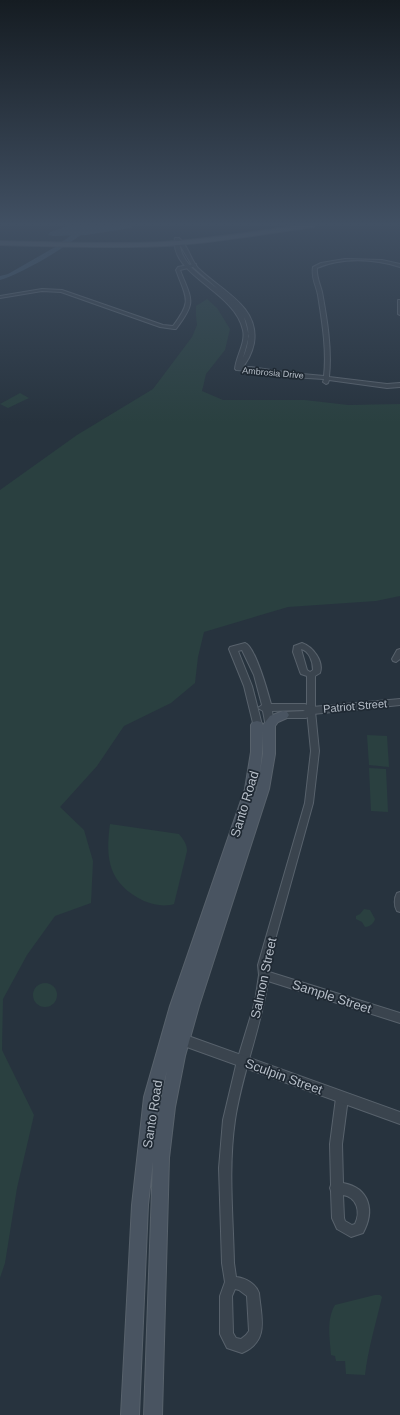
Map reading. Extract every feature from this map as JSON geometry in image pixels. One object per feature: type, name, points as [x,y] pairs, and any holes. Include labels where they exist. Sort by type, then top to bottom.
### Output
[{"type":"main road","points":[[263,725],[283,715]]},
{"type":"main road","name":"Santo Road","points":[[130,1415],[140,1204],[152,1097],[168,1034],[251,789],[263,725]]},
{"type":"main road","name":"Santo Road","points":[[153,1415],[163,1133],[173,1077],[194,998],[263,789],[269,754],[263,725]]},
{"type":"street","points":[[0,297],[36,291]]},
{"type":"street","points":[[62,291],[162,326],[174,328],[187,310],[189,296],[187,291]]},
{"type":"street","points":[[220,291],[237,308],[243,320],[246,332],[243,348],[238,362],[238,370]]},
{"type":"street","points":[[224,291],[242,308],[249,321],[252,332],[252,344],[244,363],[238,370]]},
{"type":"street","points":[[319,291],[328,364],[326,380]]},
{"type":"street","points":[[400,301],[400,314]]},
{"type":"street","name":"Ambrosia Drive","points":[[238,370],[254,375],[326,380],[365,385],[400,385]]},
{"type":"street","name":"Santo Road","points":[[245,646],[255,666],[266,699],[267,708],[263,725],[254,709],[246,678],[233,649],[245,646]]},
{"type":"street","name":"Salmon Street","points":[[231,1282],[228,1263],[226,1168],[229,1120],[242,1061],[260,1002],[264,975],[263,965],[309,803],[315,751],[311,711],[311,675]]},
{"type":"street","name":"Patriot Street","points":[[254,709],[305,708],[311,711],[400,702]]},
{"type":"street","name":"Patriot Street","points":[[283,715],[306,715],[311,711]]},
{"type":"street","points":[[400,896],[400,908]]},
{"type":"street","name":"Sample Street","points":[[264,975],[400,1018]]},
{"type":"street","name":"Sculpin Street","points":[[168,1034],[400,1118]]},
{"type":"street","points":[[336,1188],[336,1144],[342,1098]]},
{"type":"green space","points":[[207,299],[217,308],[230,329],[225,350],[206,374],[202,391],[223,400],[305,400],[348,405],[400,404],[400,596],[376,601],[288,607],[204,632],[198,657],[195,683],[171,703],[124,726],[97,766],[60,807],[84,830],[93,861],[91,903],[55,916],[27,955],[3,999],[2,1050],[34,1115],[17,1188],[5,1263],[0,1278],[0,490],[77,435],[153,389],[192,337],[197,325],[196,306]]},
{"type":"green space","points":[[20,393],[29,398],[8,408],[0,404]]},
{"type":"green space","points":[[367,735],[387,736],[389,767],[369,765]]},
{"type":"green space","points":[[369,768],[386,769],[388,812],[371,811]]},
{"type":"green space","points":[[110,824],[179,834],[186,844],[187,851],[174,904],[152,904],[132,894],[123,887],[112,870],[109,860],[108,849]]},
{"type":"green space","points":[[364,909],[370,910],[375,919],[372,924],[367,927],[356,919],[356,916]]},
{"type":"green space","points":[[45,983],[50,984],[56,990],[56,1000],[50,1006],[45,1007],[40,1006],[34,1000],[33,995],[34,990],[40,984]]},
{"type":"green space","points":[[380,1295],[382,1297],[370,1346],[365,1375],[346,1374],[345,1361],[336,1361],[335,1356],[331,1355],[329,1330],[332,1311],[335,1305]]}]
